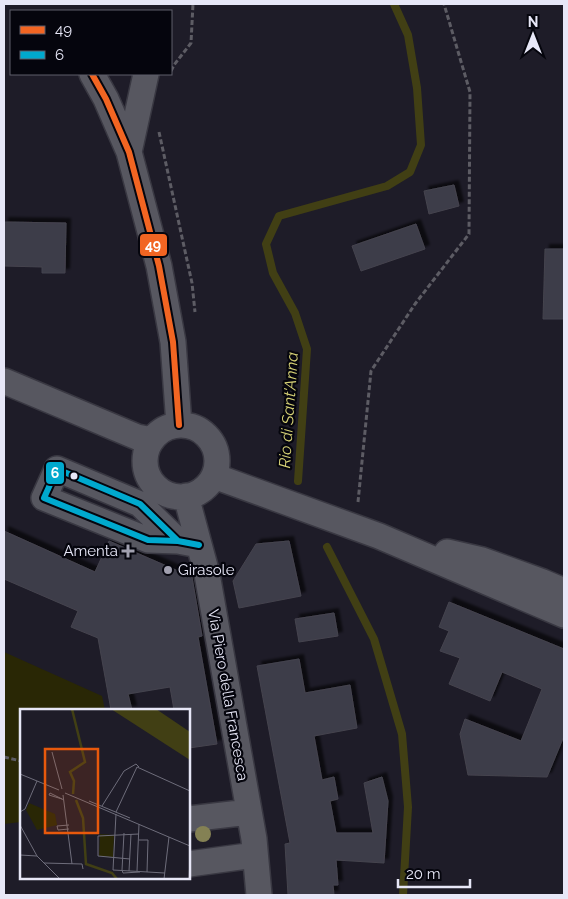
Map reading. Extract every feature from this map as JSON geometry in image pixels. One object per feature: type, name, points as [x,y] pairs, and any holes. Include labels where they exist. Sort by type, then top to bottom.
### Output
[{"type":"street","points":[[93,75],[106,99],[129,152],[159,266],[173,342],[179,425]]},
{"type":"street","points":[[129,152],[146,75]]},
{"type":"street","points":[[4,381],[137,437],[152,440]]},
{"type":"street","points":[[179,425],[189,426],[208,436],[214,445],[217,455],[217,466],[209,484],[203,490],[186,496],[174,496],[163,492],[154,484],[148,474],[145,463],[147,451],[152,440],[159,432],[168,427],[179,425]]},
{"type":"street","points":[[57,469],[140,504],[188,543],[148,540],[44,498],[57,469]]},
{"type":"street","points":[[214,476],[379,536],[564,615]]},
{"type":"street","name":"Via Piero della Francesca","points":[[186,496],[188,543],[207,574],[254,839],[259,895]]},
{"type":"street","points":[[379,536],[482,560],[564,591]]},
{"type":"street","points":[[190,819],[249,812]]},
{"type":"street","points":[[190,864],[255,855]]},
{"type":"path","points":[[172,69],[191,44],[193,4]]},
{"type":"path","points":[[356,527],[371,371],[415,304],[469,234],[470,92],[444,4]]},
{"type":"path","points":[[158,126],[192,283],[196,320]]},
{"type":"path","points":[[4,756],[20,761]]},
{"type":"shaded area","points":[[4,652],[102,696],[105,709],[20,709],[20,822],[4,824]]},
{"type":"building","points":[[454,185],[459,206],[429,214],[424,191]]},
{"type":"building","points":[[4,222],[66,223],[65,273],[42,273],[42,267],[4,266]]},
{"type":"building","points":[[416,224],[425,249],[361,271],[352,246]]},
{"type":"building","points":[[545,249],[564,249],[564,319],[543,319]]},
{"type":"building","points":[[4,531],[95,572],[109,541],[192,577],[202,636],[198,637],[217,744],[190,748],[190,709],[174,709],[170,687],[128,694],[132,709],[111,709],[98,638],[71,627],[78,611],[4,579]]},
{"type":"building","points":[[289,541],[301,596],[239,608],[233,581],[256,544]]},
{"type":"building","points":[[449,602],[564,649],[564,736],[547,777],[468,775],[460,734],[465,719],[521,741],[542,689],[502,672],[490,701],[449,684],[460,658],[440,651],[449,631],[439,627]]},
{"type":"building","points":[[334,613],[338,636],[299,642],[295,619]]},
{"type":"building","points":[[299,659],[305,693],[350,685],[357,728],[314,736],[322,780],[334,777],[338,799],[330,801],[336,833],[373,833],[364,783],[382,777],[388,801],[384,863],[336,860],[338,885],[333,885],[334,895],[288,895],[285,844],[290,843],[257,666]]},
{"type":"waterway","name":"Rio di Sant'Anna","points":[[298,481],[307,349],[295,313],[273,273],[266,244],[279,216],[387,186],[410,172],[421,145],[417,88],[408,35],[394,4]]},
{"type":"waterway","name":"Rio di Sant'Anna","points":[[327,547],[374,639],[402,734],[408,807],[403,895]]},
{"type":"transit line","name":"49","points":[[93,75],[106,99],[129,152],[159,266],[173,342],[179,425]]},
{"type":"transit line","name":"6","points":[[178,541],[148,540],[44,498],[57,469],[140,504],[178,541],[199,545]]},
{"type":"place","name":"Amenta","points":[[128,551]]},
{"type":"place","name":"Girasole","points":[[168,570]]}]
